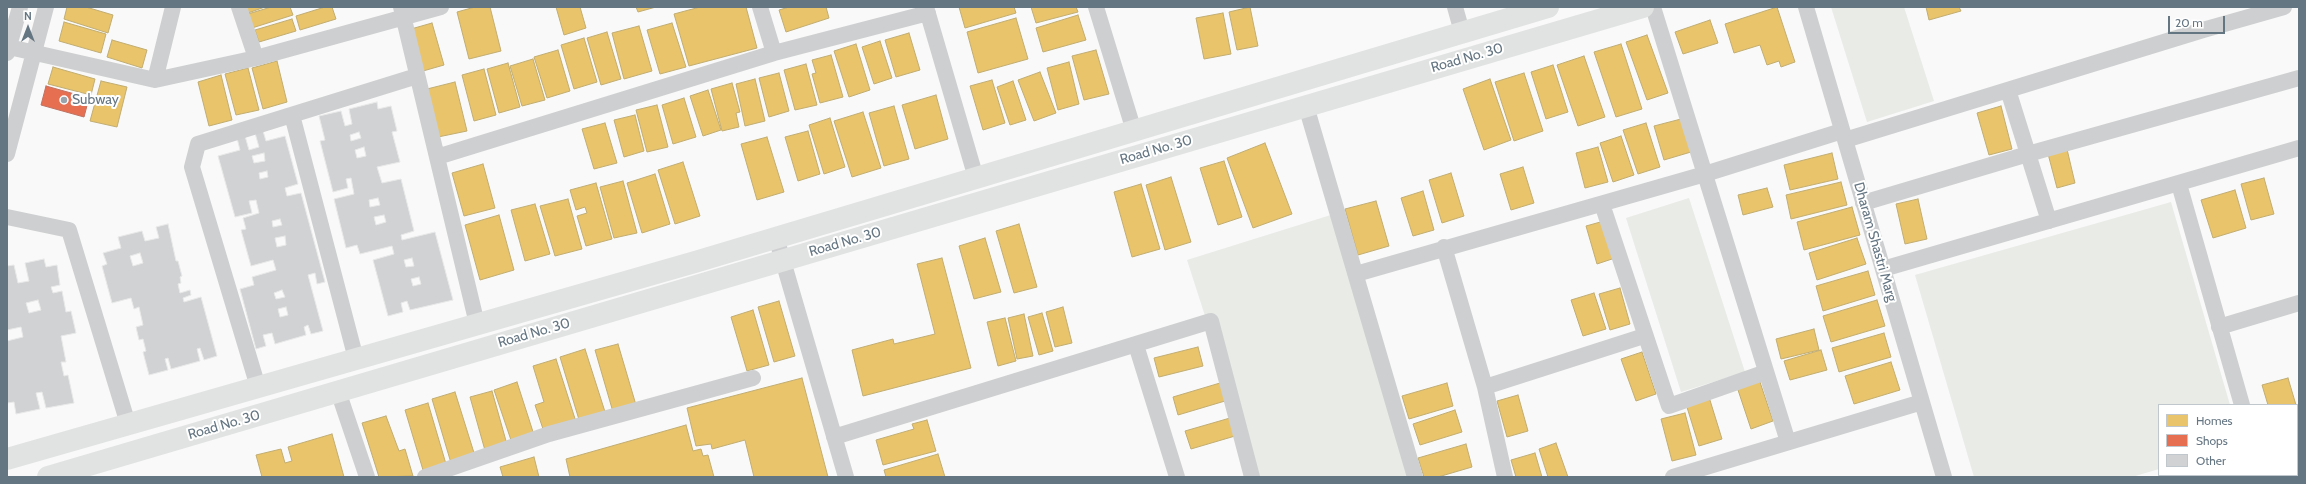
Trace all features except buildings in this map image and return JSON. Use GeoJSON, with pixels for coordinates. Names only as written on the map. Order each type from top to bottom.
{"type":"FeatureCollection","features":[{"type":"Feature","properties":{"kind":"street"},"geometry":{"type":"LineString","coordinates":[[20,7],[8,50],[34,52],[155,80],[256,58],[402,13],[441,7]]}},
{"type":"Feature","properties":{"kind":"street"},"geometry":{"type":"LineString","coordinates":[[7,154],[46,7]]}},
{"type":"Feature","properties":{"kind":"street"},"geometry":{"type":"LineString","coordinates":[[155,80],[173,7]]}},
{"type":"Feature","properties":{"kind":"street"},"geometry":{"type":"LineString","coordinates":[[239,7],[256,58]]}},
{"type":"Feature","properties":{"kind":"street"},"geometry":{"type":"LineString","coordinates":[[760,7],[774,54]]}},
{"type":"Feature","properties":{"kind":"street"},"geometry":{"type":"LineString","coordinates":[[1096,7],[1134,130]]}},
{"type":"Feature","properties":{"kind":"street"},"geometry":{"type":"LineString","coordinates":[[1455,7],[1462,32]]}},
{"type":"Feature","properties":{"kind":"street","name":"Road No. 30"},"geometry":{"type":"LineString","coordinates":[[7,459],[776,237],[1548,7]]}},
{"type":"Feature","properties":{"kind":"street","name":"Road No. 30"},"geometry":{"type":"LineString","coordinates":[[48,477],[1643,7]]}},
{"type":"Feature","properties":{"kind":"street"},"geometry":{"type":"LineString","coordinates":[[1653,7],[1788,442]]}},
{"type":"Feature","properties":{"kind":"street","name":"Dharam Shastri Marg"},"geometry":{"type":"LineString","coordinates":[[1806,7],[1922,402],[1939,476]]}},
{"type":"Feature","properties":{"kind":"street"},"geometry":{"type":"LineString","coordinates":[[1356,274],[1444,247],[2008,90],[2284,7]]}},
{"type":"Feature","properties":{"kind":"street"},"geometry":{"type":"LineString","coordinates":[[437,157],[774,54],[927,10],[976,178]]}},
{"type":"Feature","properties":{"kind":"street"},"geometry":{"type":"LineString","coordinates":[[402,13],[477,324]]}},
{"type":"Feature","properties":{"kind":"street"},"geometry":{"type":"LineString","coordinates":[[258,387],[192,167],[198,144],[417,76]]}},
{"type":"Feature","properties":{"kind":"street"},"geometry":{"type":"LineString","coordinates":[[1863,203],[2028,154],[2299,78]]}},
{"type":"Feature","properties":{"kind":"street"},"geometry":{"type":"LineString","coordinates":[[2008,90],[2049,221]]}},
{"type":"Feature","properties":{"kind":"street"},"geometry":{"type":"LineString","coordinates":[[1306,106],[1415,477]]}},
{"type":"Feature","properties":{"kind":"street"},"geometry":{"type":"LineString","coordinates":[[292,115],[356,359]]}},
{"type":"Feature","properties":{"kind":"street"},"geometry":{"type":"LineString","coordinates":[[1883,269],[2299,148]]}},
{"type":"Feature","properties":{"kind":"street"},"geometry":{"type":"LineString","coordinates":[[2179,184],[2242,404]]}},
{"type":"Feature","properties":{"kind":"street"},"geometry":{"type":"LineString","coordinates":[[1602,204],[1644,336],[1669,406],[1766,372]]}},
{"type":"Feature","properties":{"kind":"street"},"geometry":{"type":"LineString","coordinates":[[7,217],[69,230],[128,424]]}},
{"type":"Feature","properties":{"kind":"street"},"geometry":{"type":"LineString","coordinates":[[776,237],[846,477]]}},
{"type":"Feature","properties":{"kind":"street"},"geometry":{"type":"LineString","coordinates":[[1444,247],[1485,386],[1505,477]]}},
{"type":"Feature","properties":{"kind":"street"},"geometry":{"type":"LineString","coordinates":[[2219,327],[2299,303]]}},
{"type":"Feature","properties":{"kind":"street"},"geometry":{"type":"LineString","coordinates":[[834,437],[1211,321],[1252,477]]}},
{"type":"Feature","properties":{"kind":"street"},"geometry":{"type":"LineString","coordinates":[[1485,386],[1644,336]]}},
{"type":"Feature","properties":{"kind":"street"},"geometry":{"type":"LineString","coordinates":[[1136,345],[1173,476]]}},
{"type":"Feature","properties":{"kind":"street"},"geometry":{"type":"LineString","coordinates":[[425,477],[549,434],[754,378]]}},
{"type":"Feature","properties":{"kind":"street"},"geometry":{"type":"LineString","coordinates":[[338,391],[367,477]]}},
{"type":"Feature","properties":{"kind":"street"},"geometry":{"type":"LineString","coordinates":[[1673,477],[1922,402]]}},
{"type":"Feature","properties":{"kind":"shaded area"},"geometry":{"type":"Polygon","coordinates":[[[1831,7],[1904,7],[1934,101],[1867,122],[1831,7]]]}},
{"type":"Feature","properties":{"kind":"shaded area"},"geometry":{"type":"Polygon","coordinates":[[[1689,198],[1745,372],[1681,392],[1626,218],[1689,198]]]}},
{"type":"Feature","properties":{"kind":"shaded area"},"geometry":{"type":"Polygon","coordinates":[[[2171,202],[2230,404],[2158,404],[2158,469],[2132,477],[1974,477],[1915,275],[2171,202]]]}},
{"type":"Feature","properties":{"kind":"shaded area"},"geometry":{"type":"Polygon","coordinates":[[[1334,214],[1419,477],[1257,477],[1187,260],[1334,214]]]}},
{"type":"Feature","properties":{"kind":"place","name":"Subway"},"geometry":{"type":"Point","coordinates":[64,100]}}]}
